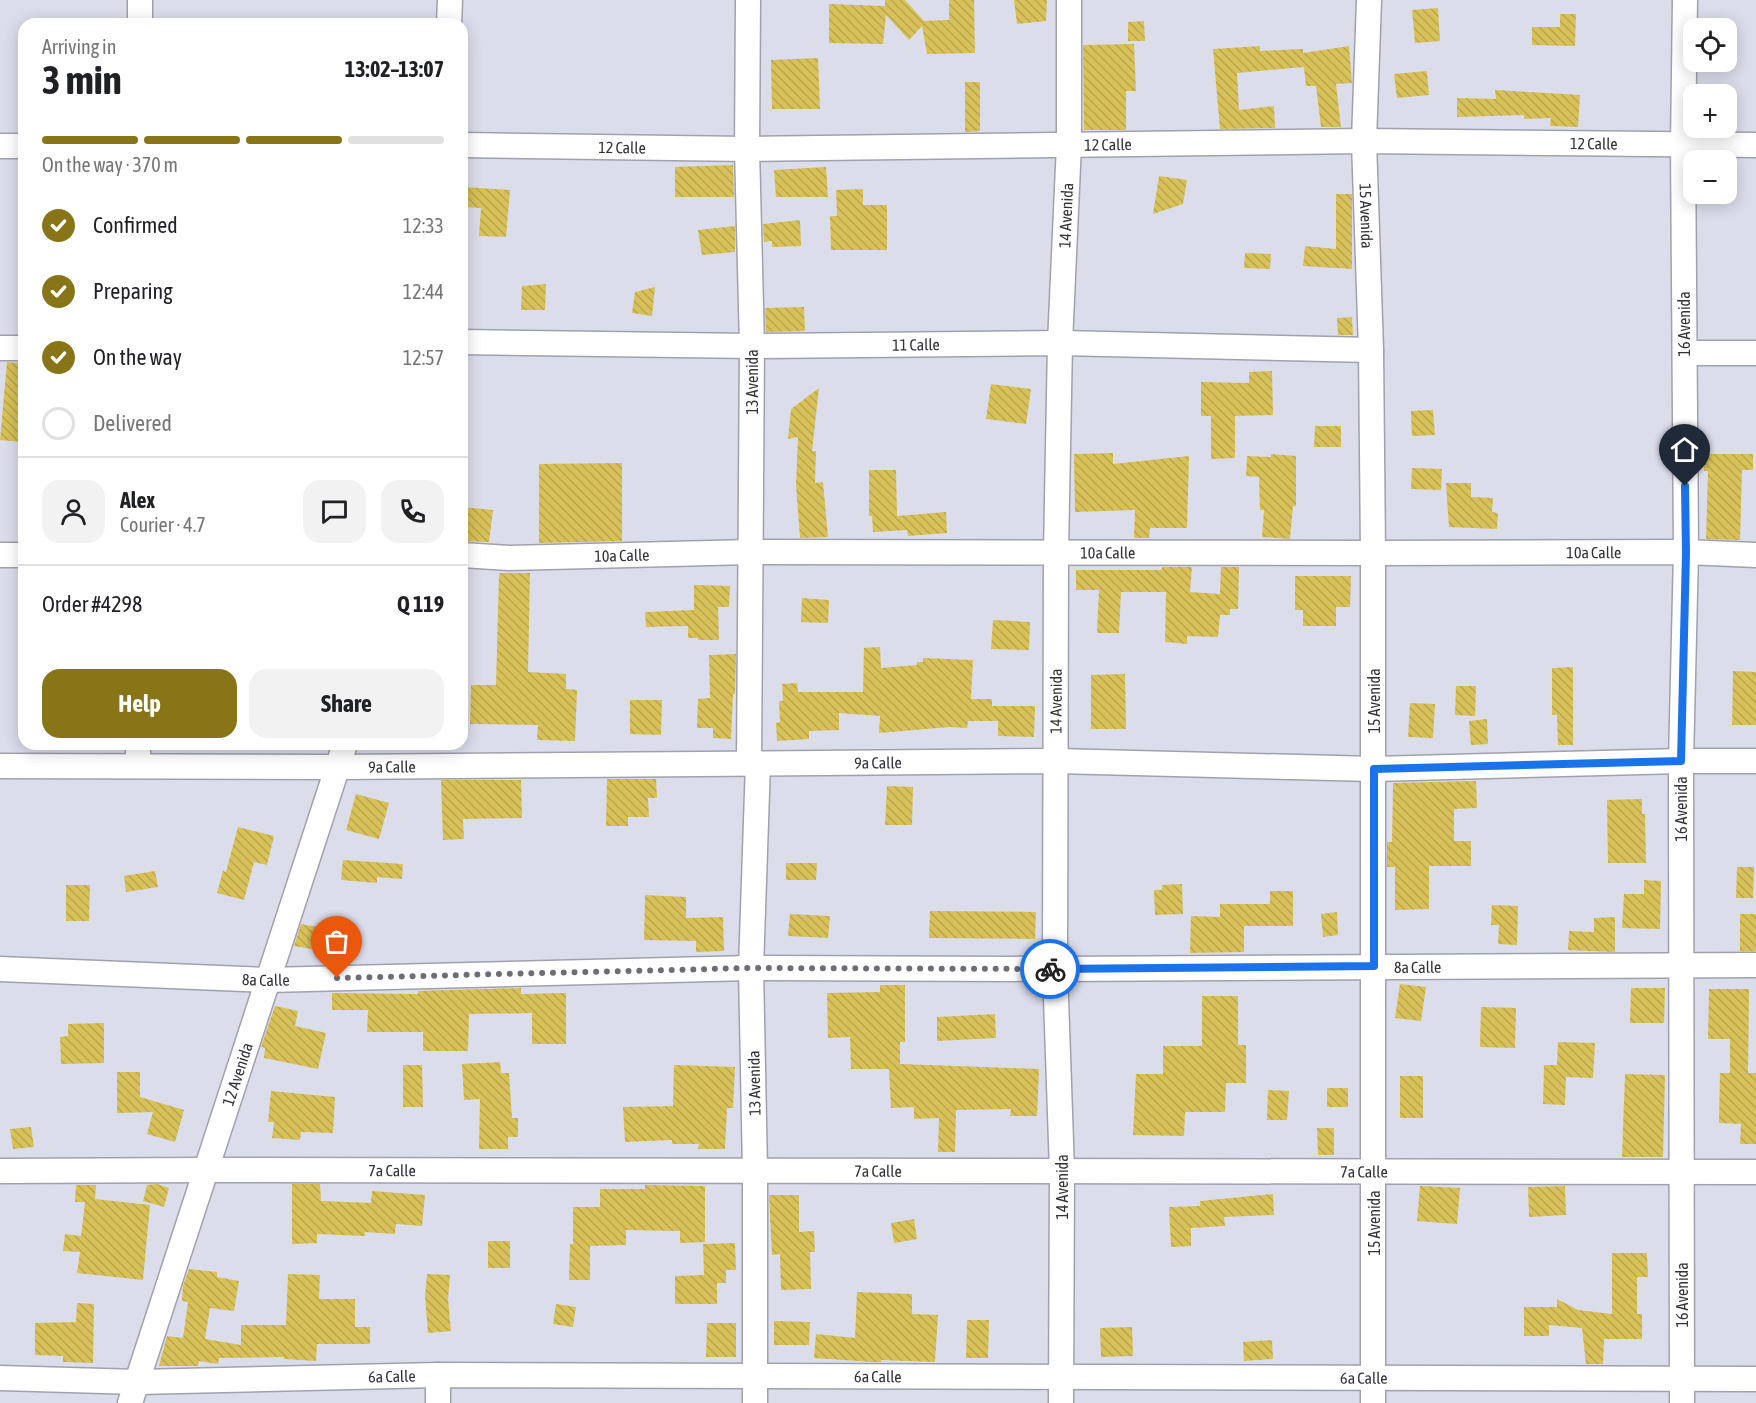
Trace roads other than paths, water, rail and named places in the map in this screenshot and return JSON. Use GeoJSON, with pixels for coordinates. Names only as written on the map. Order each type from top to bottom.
{"type":"FeatureCollection","features":[{"type":"Feature","properties":{"kind":"street"},"geometry":{"type":"LineString","coordinates":[[140,0],[140,18]]}},
{"type":"Feature","properties":{"kind":"street"},"geometry":{"type":"LineString","coordinates":[[449,18],[450,0]]}},
{"type":"Feature","properties":{"kind":"street","name":"13 Avenida"},"geometry":{"type":"LineString","coordinates":[[748,0],[747,149],[752,346],[751,968],[755,1171],[755,1403]]}},
{"type":"Feature","properties":{"kind":"street","name":"14 Avenida"},"geometry":{"type":"LineString","coordinates":[[1061,1403],[1062,1171],[1055,969],[1056,552],[1060,343],[1069,144],[1069,0]]}},
{"type":"Feature","properties":{"kind":"street","name":"15 Avenida"},"geometry":{"type":"LineString","coordinates":[[1369,0],[1364,141],[1371,350],[1373,554],[1373,1403]]}},
{"type":"Feature","properties":{"kind":"street","name":"16 Avenida"},"geometry":{"type":"LineString","coordinates":[[1682,1403],[1681,761],[1686,552],[1683,144],[1685,0]]}},
{"type":"Feature","properties":{"kind":"street","name":"12 Calle"},"geometry":{"type":"LineString","coordinates":[[468,146],[747,149],[1364,141],[1756,146]]}},
{"type":"Feature","properties":{"kind":"street"},"geometry":{"type":"LineString","coordinates":[[0,146],[18,146]]}},
{"type":"Feature","properties":{"kind":"street","name":"11 Calle"},"geometry":{"type":"LineString","coordinates":[[468,342],[752,346],[1060,343],[1371,350]]}},
{"type":"Feature","properties":{"kind":"street"},"geometry":{"type":"LineString","coordinates":[[0,348],[18,348]]}},
{"type":"Feature","properties":{"kind":"street"},"geometry":{"type":"LineString","coordinates":[[1685,353],[1756,352]]}},
{"type":"Feature","properties":{"kind":"street","name":"10a Calle"},"geometry":{"type":"LineString","coordinates":[[468,555],[509,558],[751,552],[1373,554],[1686,552],[1756,555]]}},
{"type":"Feature","properties":{"kind":"street"},"geometry":{"type":"LineString","coordinates":[[0,555],[18,555]]}},
{"type":"Feature","properties":{"kind":"street","name":"12 Avenida"},"geometry":{"type":"LineString","coordinates":[[134,1392],[343,750]]}},
{"type":"Feature","properties":{"kind":"street","name":"9a Calle"},"geometry":{"type":"LineString","coordinates":[[0,766],[138,755],[339,767],[1057,761],[1374,769],[1756,761]]}},
{"type":"Feature","properties":{"kind":"street","name":"8a Calle"},"geometry":{"type":"LineString","coordinates":[[0,969],[268,980],[751,968],[1055,969],[1756,965]]}},
{"type":"Feature","properties":{"kind":"street","name":"7a Calle"},"geometry":{"type":"LineString","coordinates":[[0,1172],[206,1170],[1756,1172]]}},
{"type":"Feature","properties":{"kind":"street"},"geometry":{"type":"LineString","coordinates":[[438,1375],[438,1403]]}},
{"type":"Feature","properties":{"kind":"street","name":"6a Calle"},"geometry":{"type":"LineString","coordinates":[[0,1378],[134,1392],[438,1375],[1756,1380]]}}]}
